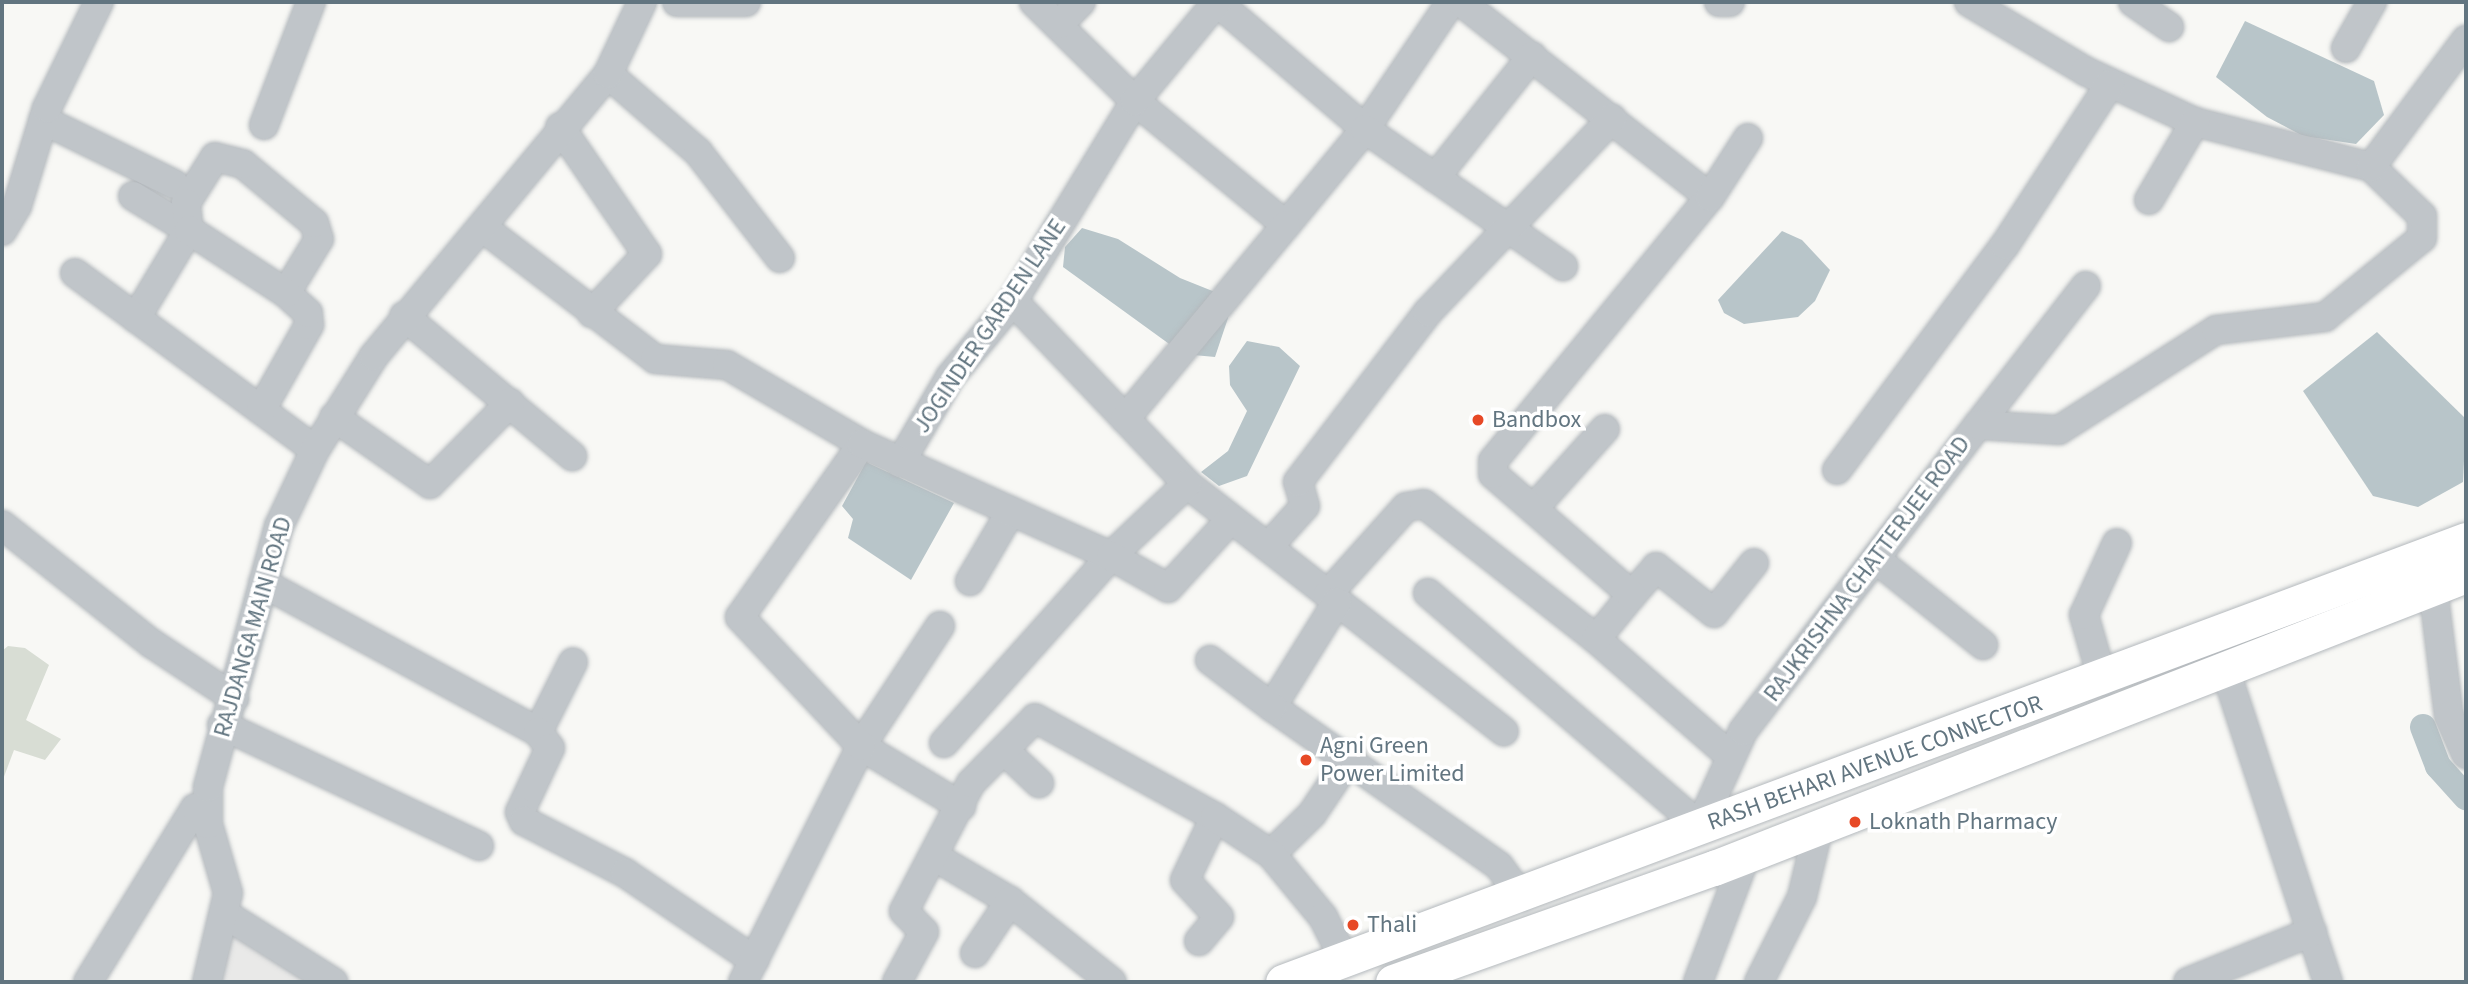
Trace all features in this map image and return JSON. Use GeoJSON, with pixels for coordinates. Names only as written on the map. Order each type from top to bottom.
{"type":"FeatureCollection","features":[{"type":"Feature","properties":{"kind":"main road","name":"RASH BEHARI AVENUE CONNECTOR"},"geometry":{"type":"LineString","coordinates":[[1283,982],[1343,957],[1522,898],[1700,826],[2103,681],[2466,540]]}},
{"type":"Feature","properties":{"kind":"main road","name":"RASH BEHARI AVENUE CONNECTOR"},"geometry":{"type":"LineString","coordinates":[[1395,982],[1714,868],[2466,575]]}},
{"type":"Feature","properties":{"kind":"street"},"geometry":{"type":"LineString","coordinates":[[264,125],[311,2]]}},
{"type":"Feature","properties":{"kind":"street","name":"RAJDANGA MAIN ROAD"},"geometry":{"type":"LineString","coordinates":[[207,982],[228,893],[207,810],[222,725],[234,698],[279,526],[334,417],[404,317],[482,227],[560,127],[608,74],[642,2]]}},
{"type":"Feature","properties":{"kind":"street"},"geometry":{"type":"LineString","coordinates":[[677,2],[746,2]]}},
{"type":"Feature","properties":{"kind":"street"},"geometry":{"type":"LineString","coordinates":[[1034,2],[1136,102],[1286,225]]}},
{"type":"Feature","properties":{"kind":"street"},"geometry":{"type":"LineString","coordinates":[[1059,24],[1081,2]]}},
{"type":"Feature","properties":{"kind":"street"},"geometry":{"type":"LineString","coordinates":[[1217,2],[1365,129],[1563,266]]}},
{"type":"Feature","properties":{"kind":"street","name":"JOGINDER GARDEN LANE"},"geometry":{"type":"LineString","coordinates":[[900,463],[950,377],[1013,301],[1136,102],[1217,2]]}},
{"type":"Feature","properties":{"kind":"street"},"geometry":{"type":"LineString","coordinates":[[1125,419],[1365,129],[1451,2]]}},
{"type":"Feature","properties":{"kind":"street"},"geometry":{"type":"LineString","coordinates":[[1461,2],[1710,197]]}},
{"type":"Feature","properties":{"kind":"street"},"geometry":{"type":"LineString","coordinates":[[1719,2],[1730,2]]}},
{"type":"Feature","properties":{"kind":"street"},"geometry":{"type":"LineString","coordinates":[[2133,2],[2169,27]]}},
{"type":"Feature","properties":{"kind":"street"},"geometry":{"type":"LineString","coordinates":[[2346,48],[2372,2]]}},
{"type":"Feature","properties":{"kind":"street"},"geometry":{"type":"LineString","coordinates":[[2,231],[17,206],[43,120],[97,3]]}},
{"type":"Feature","properties":{"kind":"street"},"geometry":{"type":"LineString","coordinates":[[1985,6],[2110,84],[2195,122],[2371,167],[2466,40]]}},
{"type":"Feature","properties":{"kind":"street"},"geometry":{"type":"LineString","coordinates":[[1436,178],[1532,56]]}},
{"type":"Feature","properties":{"kind":"street"},"geometry":{"type":"LineString","coordinates":[[608,74],[698,152],[780,258]]}},
{"type":"Feature","properties":{"kind":"street"},"geometry":{"type":"LineString","coordinates":[[1837,470],[2005,245],[2110,84]]}},
{"type":"Feature","properties":{"kind":"street"},"geometry":{"type":"LineString","coordinates":[[1268,547],[1305,506],[1298,482],[1428,312],[1612,119]]}},
{"type":"Feature","properties":{"kind":"street"},"geometry":{"type":"LineString","coordinates":[[43,120],[174,184]]}},
{"type":"Feature","properties":{"kind":"street"},"geometry":{"type":"LineString","coordinates":[[2149,200],[2195,122]]}},
{"type":"Feature","properties":{"kind":"street"},"geometry":{"type":"LineString","coordinates":[[560,127],[647,254],[592,313]]}},
{"type":"Feature","properties":{"kind":"street"},"geometry":{"type":"LineString","coordinates":[[1632,595],[1493,474],[1499,450],[1710,197],[1748,138]]}},
{"type":"Feature","properties":{"kind":"street"},"geometry":{"type":"LineString","coordinates":[[136,318],[189,230],[186,203],[215,157],[243,164],[314,223],[314,254],[286,293]]}},
{"type":"Feature","properties":{"kind":"street","name":"RAJKRISHNA CHATTERJEE ROAD"},"geometry":{"type":"LineString","coordinates":[[1700,826],[1728,754],[1978,425],[2059,430],[2216,330],[2308,322],[2336,310],[2426,230],[2422,216],[2371,167]]}},
{"type":"Feature","properties":{"kind":"street"},"geometry":{"type":"LineString","coordinates":[[134,196],[286,293],[309,313],[309,325],[261,410]]}},
{"type":"Feature","properties":{"kind":"street"},"geometry":{"type":"LineString","coordinates":[[482,227],[654,359],[727,365],[862,444],[1111,556],[1168,589],[1231,519]]}},
{"type":"Feature","properties":{"kind":"street"},"geometry":{"type":"LineString","coordinates":[[75,273],[315,450]]}},
{"type":"Feature","properties":{"kind":"street"},"geometry":{"type":"LineString","coordinates":[[1978,425],[2086,286]]}},
{"type":"Feature","properties":{"kind":"street"},"geometry":{"type":"LineString","coordinates":[[1013,301],[1187,484],[1504,732]]}},
{"type":"Feature","properties":{"kind":"street"},"geometry":{"type":"LineString","coordinates":[[404,317],[572,456]]}},
{"type":"Feature","properties":{"kind":"street"},"geometry":{"type":"LineString","coordinates":[[334,417],[430,484],[510,403]]}},
{"type":"Feature","properties":{"kind":"street"},"geometry":{"type":"LineString","coordinates":[[1534,508],[1605,429]]}},
{"type":"Feature","properties":{"kind":"street"},"geometry":{"type":"LineString","coordinates":[[862,444],[740,617],[861,746],[961,806]]}},
{"type":"Feature","properties":{"kind":"street"},"geometry":{"type":"LineString","coordinates":[[944,743],[1111,556],[1187,484]]}},
{"type":"Feature","properties":{"kind":"street"},"geometry":{"type":"LineString","coordinates":[[1272,707],[1332,598],[1416,501],[1596,639],[1728,754]]}},
{"type":"Feature","properties":{"kind":"street"},"geometry":{"type":"LineString","coordinates":[[970,580],[1012,512]]}},
{"type":"Feature","properties":{"kind":"street"},"geometry":{"type":"LineString","coordinates":[[2,525],[151,643],[234,698]]}},
{"type":"Feature","properties":{"kind":"street"},"geometry":{"type":"LineString","coordinates":[[2103,681],[2084,615],[2117,543]]}},
{"type":"Feature","properties":{"kind":"street"},"geometry":{"type":"LineString","coordinates":[[1877,560],[1983,645]]}},
{"type":"Feature","properties":{"kind":"street"},"geometry":{"type":"LineString","coordinates":[[1596,639],[1657,567],[1714,613],[1755,563]]}},
{"type":"Feature","properties":{"kind":"street"},"geometry":{"type":"LineString","coordinates":[[263,583],[538,732],[550,748],[520,812],[524,821],[625,873],[749,971],[861,746],[940,626]]}},
{"type":"Feature","properties":{"kind":"street"},"geometry":{"type":"LineString","coordinates":[[2433,588],[2449,716],[2466,754]]}},
{"type":"Feature","properties":{"kind":"street"},"geometry":{"type":"LineString","coordinates":[[1428,593],[1700,826],[1714,868]]}},
{"type":"Feature","properties":{"kind":"street"},"geometry":{"type":"LineString","coordinates":[[1210,660],[1272,707],[1351,756],[1499,866],[1522,898]]}},
{"type":"Feature","properties":{"kind":"street"},"geometry":{"type":"LineString","coordinates":[[538,732],[573,662]]}},
{"type":"Feature","properties":{"kind":"street"},"geometry":{"type":"LineString","coordinates":[[2225,669],[2328,982]]}},
{"type":"Feature","properties":{"kind":"street"},"geometry":{"type":"LineString","coordinates":[[897,982],[924,932],[904,911],[937,858],[971,783],[1035,719],[1215,817],[1271,854],[1323,917],[1343,957]]}},
{"type":"Feature","properties":{"kind":"street"},"geometry":{"type":"LineString","coordinates":[[222,725],[479,846]]}},
{"type":"Feature","properties":{"kind":"street"},"geometry":{"type":"LineString","coordinates":[[1005,751],[1039,783]]}},
{"type":"Feature","properties":{"kind":"street"},"geometry":{"type":"LineString","coordinates":[[1271,854],[1312,814],[1351,756]]}},
{"type":"Feature","properties":{"kind":"street"},"geometry":{"type":"LineString","coordinates":[[88,982],[195,808],[207,810]]}},
{"type":"Feature","properties":{"kind":"street"},"geometry":{"type":"LineString","coordinates":[[1199,942],[1219,917],[1185,880],[1215,817]]}},
{"type":"Feature","properties":{"kind":"street"},"geometry":{"type":"LineString","coordinates":[[1759,982],[1802,897],[1819,826]]}},
{"type":"Feature","properties":{"kind":"street"},"geometry":{"type":"LineString","coordinates":[[1698,982],[1746,855]]}},
{"type":"Feature","properties":{"kind":"street"},"geometry":{"type":"LineString","coordinates":[[937,858],[1010,901],[1112,982]]}},
{"type":"Feature","properties":{"kind":"street"},"geometry":{"type":"LineString","coordinates":[[975,953],[1010,901]]}},
{"type":"Feature","properties":{"kind":"street"},"geometry":{"type":"LineString","coordinates":[[225,914],[333,982]]}},
{"type":"Feature","properties":{"kind":"street"},"geometry":{"type":"LineString","coordinates":[[2188,982],[2312,932]]}},
{"type":"Feature","properties":{"kind":"shaded area"},"geometry":{"type":"Polygon","coordinates":[[[2245,21],[2374,81],[2384,115],[2356,144],[2303,136],[2267,117],[2216,77],[2245,21]]]}},
{"type":"Feature","properties":{"kind":"shaded area"},"geometry":{"type":"Polygon","coordinates":[[[1082,228],[1118,239],[1180,278],[1225,296],[1228,318],[1215,357],[1183,354],[1063,267],[1065,247],[1082,228]]]}},
{"type":"Feature","properties":{"kind":"shaded area"},"geometry":{"type":"Polygon","coordinates":[[[1782,231],[1802,240],[1830,270],[1815,301],[1798,317],[1744,324],[1724,313],[1718,300],[1782,231]]]}},
{"type":"Feature","properties":{"kind":"shaded area"},"geometry":{"type":"Polygon","coordinates":[[[2377,332],[2466,419],[2463,482],[2418,507],[2373,496],[2303,391],[2377,332]]]}},
{"type":"Feature","properties":{"kind":"shaded area"},"geometry":{"type":"Polygon","coordinates":[[[1247,341],[1279,347],[1300,366],[1247,476],[1219,486],[1201,472],[1228,451],[1247,411],[1230,385],[1229,366],[1247,341]]]}},
{"type":"Feature","properties":{"kind":"shaded area"},"geometry":{"type":"Polygon","coordinates":[[[866,462],[954,503],[911,580],[848,538],[853,519],[842,506],[866,462]]]}},
{"type":"Feature","properties":{"kind":"shaded area"},"geometry":{"type":"Polygon","coordinates":[[[8,646],[25,648],[49,665],[26,720],[61,739],[45,760],[14,750],[2,782],[2,651],[8,646]]]}},
{"type":"Feature","properties":{"kind":"shaded area"},"geometry":{"type":"Polygon","coordinates":[[[237,923],[338,982],[216,982],[237,923]]]}},
{"type":"Feature","properties":{"kind":"waterway"},"geometry":{"type":"LineString","coordinates":[[2423,727],[2438,766],[2466,797]]}},
{"type":"Feature","properties":{"kind":"place","name":"Bandbox"},"geometry":{"type":"Point","coordinates":[1478,420]}},
{"type":"Feature","properties":{"kind":"place","name":"Agni Green Power Limited"},"geometry":{"type":"Point","coordinates":[1306,760]}},
{"type":"Feature","properties":{"kind":"place","name":"Loknath Pharmacy"},"geometry":{"type":"Point","coordinates":[1855,822]}},
{"type":"Feature","properties":{"kind":"place","name":"Thali"},"geometry":{"type":"Point","coordinates":[1353,925]}}]}
